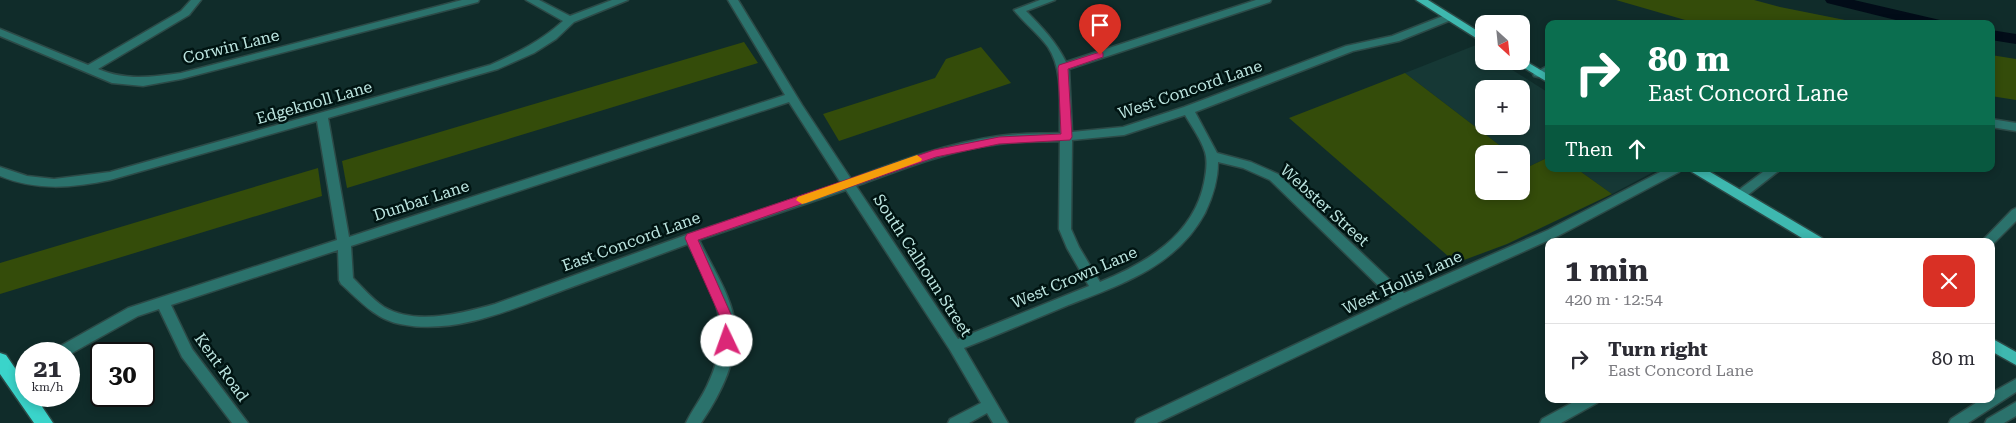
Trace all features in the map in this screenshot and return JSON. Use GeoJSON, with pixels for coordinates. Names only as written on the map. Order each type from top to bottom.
{"type":"FeatureCollection","features":[{"type":"Feature","properties":{"kind":"highway"},"geometry":{"type":"LineString","coordinates":[[0,360],[44,423]]}},
{"type":"Feature","properties":{"kind":"main road"},"geometry":{"type":"LineString","coordinates":[[1421,0],[1475,34]]}},
{"type":"Feature","properties":{"kind":"main road"},"geometry":{"type":"LineString","coordinates":[[1530,69],[1545,78]]}},
{"type":"Feature","properties":{"kind":"main road"},"geometry":{"type":"LineString","coordinates":[[1701,172],[1812,238]]}},
{"type":"Feature","properties":{"kind":"main road"},"geometry":{"type":"LineString","coordinates":[[1995,346],[2016,358]]}},
{"type":"Feature","properties":{"kind":"street"},"geometry":{"type":"LineString","coordinates":[[88,70],[185,13],[196,0]]}},
{"type":"Feature","properties":{"kind":"street","name":"Corwin Lane"},"geometry":{"type":"LineString","coordinates":[[0,32],[112,79],[143,82],[181,76],[474,0]]}},
{"type":"Feature","properties":{"kind":"street"},"geometry":{"type":"LineString","coordinates":[[531,0],[570,20]]}},
{"type":"Feature","properties":{"kind":"street","name":"Edgeknoll Lane"},"geometry":{"type":"LineString","coordinates":[[0,170],[41,183],[73,184],[110,176],[494,67],[530,51],[552,37],[570,20],[599,7],[623,0]]}},
{"type":"Feature","properties":{"kind":"street","name":"South Calhoun Street"},"geometry":{"type":"LineString","coordinates":[[733,0],[792,97],[955,346],[1001,423]]}},
{"type":"Feature","properties":{"kind":"street"},"geometry":{"type":"LineString","coordinates":[[1050,0],[1019,10],[1044,34],[1054,48],[1063,68],[1066,137],[1065,229],[1073,248],[1097,288]]}},
{"type":"Feature","properties":{"kind":"street"},"geometry":{"type":"LineString","coordinates":[[1063,68],[1266,0]]}},
{"type":"Feature","properties":{"kind":"street","name":"West Concord Lane"},"geometry":{"type":"LineString","coordinates":[[850,184],[911,161],[999,140],[1066,137],[1124,131],[1188,110],[1350,48],[1394,39],[1448,18]]}},
{"type":"Feature","properties":{"kind":"street"},"geometry":{"type":"LineString","coordinates":[[1538,74],[1545,70]]}},
{"type":"Feature","properties":{"kind":"street","name":"Dunbar Lane"},"geometry":{"type":"LineString","coordinates":[[79,342],[133,312],[792,97]]}},
{"type":"Feature","properties":{"kind":"street"},"geometry":{"type":"LineString","coordinates":[[1188,110],[1212,156]]}},
{"type":"Feature","properties":{"kind":"street","name":"East Concord Lane"},"geometry":{"type":"LineString","coordinates":[[322,117],[344,242],[346,280],[379,311],[399,319],[423,322],[466,317],[497,308],[691,238],[850,184]]}},
{"type":"Feature","properties":{"kind":"street"},"geometry":{"type":"LineString","coordinates":[[1995,124],[2016,127]]}},
{"type":"Feature","properties":{"kind":"street","name":"West Crown Lane"},"geometry":{"type":"LineString","coordinates":[[955,346],[1097,288],[1152,263],[1188,230],[1202,209],[1210,185],[1212,156]]}},
{"type":"Feature","properties":{"kind":"street","name":"Webster Street"},"geometry":{"type":"LineString","coordinates":[[1212,156],[1248,165],[1274,177],[1402,300]]}},
{"type":"Feature","properties":{"kind":"street","name":"West Hollis Lane"},"geometry":{"type":"LineString","coordinates":[[1142,423],[1402,300],[1552,233],[1669,172]]}},
{"type":"Feature","properties":{"kind":"street"},"geometry":{"type":"LineString","coordinates":[[1740,196],[1771,172]]}},
{"type":"Feature","properties":{"kind":"street"},"geometry":{"type":"LineString","coordinates":[[1991,238],[2016,212]]}},
{"type":"Feature","properties":{"kind":"street"},"geometry":{"type":"LineString","coordinates":[[691,238],[727,319],[727,341],[722,366],[715,386],[693,423]]}},
{"type":"Feature","properties":{"kind":"street","name":"Kent Road"},"geometry":{"type":"LineString","coordinates":[[163,303],[187,353],[241,423]]}},
{"type":"Feature","properties":{"kind":"street"},"geometry":{"type":"LineString","coordinates":[[1995,398],[2016,385]]}},
{"type":"Feature","properties":{"kind":"street"},"geometry":{"type":"LineString","coordinates":[[1547,423],[1584,403]]}},
{"type":"Feature","properties":{"kind":"street"},"geometry":{"type":"LineString","coordinates":[[1956,423],[1988,403]]}},
{"type":"Feature","properties":{"kind":"street"},"geometry":{"type":"LineString","coordinates":[[955,423],[990,405]]}},
{"type":"Feature","properties":{"kind":"street"},"geometry":{"type":"LineString","coordinates":[[1992,423],[2016,408]]}},
{"type":"Feature","properties":{"kind":"shaded area"},"geometry":{"type":"Polygon","coordinates":[[[1475,45],[1475,70],[1512,70],[1528,80],[1475,80],[1475,126],[1405,73],[1475,45]]]}},
{"type":"Feature","properties":{"kind":"shaded area"},"geometry":{"type":"Polygon","coordinates":[[[1530,81],[1545,90],[1545,159],[1530,166],[1530,145],[1499,145],[1486,135],[1530,135],[1530,81]]]}},
{"type":"Feature","properties":{"kind":"shaded area"},"geometry":{"type":"Polygon","coordinates":[[[1581,172],[1653,172],[1612,194],[1581,172]]]}},
{"type":"Feature","properties":{"kind":"green space"},"geometry":{"type":"Polygon","coordinates":[[[1616,0],[1754,0],[1845,20],[1685,20],[1616,0]]]}},
{"type":"Feature","properties":{"kind":"green space"},"geometry":{"type":"Polygon","coordinates":[[[744,42],[758,63],[347,188],[342,161],[744,42]]]}},
{"type":"Feature","properties":{"kind":"green space"},"geometry":{"type":"Polygon","coordinates":[[[981,47],[1011,83],[839,141],[823,114],[935,78],[946,59],[981,47]]]}},
{"type":"Feature","properties":{"kind":"green space"},"geometry":{"type":"Polygon","coordinates":[[[1995,56],[2016,59],[2016,100],[1995,97],[1995,56]]]}},
{"type":"Feature","properties":{"kind":"green space"},"geometry":{"type":"Polygon","coordinates":[[[1405,73],[1475,126],[1475,135],[1486,135],[1499,145],[1475,145],[1475,200],[1530,200],[1530,166],[1545,159],[1545,172],[1581,172],[1612,194],[1507,244],[1456,263],[1289,118],[1405,73]]]}},
{"type":"Feature","properties":{"kind":"green space"},"geometry":{"type":"Polygon","coordinates":[[[318,168],[322,196],[0,294],[0,263],[318,168]]]}},
{"type":"Feature","properties":{"kind":"waterway"},"geometry":{"type":"LineString","coordinates":[[1833,0],[1917,20]]}},
{"type":"Feature","properties":{"kind":"waterway"},"geometry":{"type":"LineString","coordinates":[[1995,36],[2016,39]]}},
{"type":"Feature","properties":{"kind":"slow traffic"},"geometry":{"type":"LineString","coordinates":[[802,200],[917,159]]}},
{"type":"Feature","properties":{"kind":"route"},"geometry":{"type":"LineString","coordinates":[[727,341],[727,319],[719,297],[691,238],[934,154],[999,140],[1066,137],[1063,68],[1100,55]]}}]}
